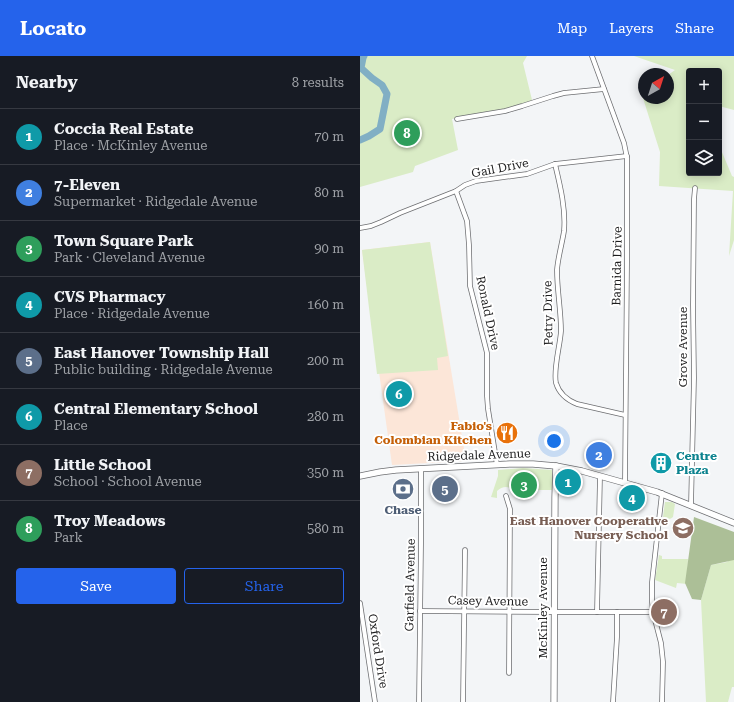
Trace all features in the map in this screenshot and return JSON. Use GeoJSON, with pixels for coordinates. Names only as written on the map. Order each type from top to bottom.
{"type":"FeatureCollection","features":[{"type":"Feature","properties":{"kind":"main road","name":"Ridgedale Avenue"},"geometry":{"type":"LineString","coordinates":[[360,476],[396,470],[533,464],[556,466],[625,482],[662,493],[734,523]]}},
{"type":"Feature","properties":{"kind":"main road","name":"McKinley Avenue"},"geometry":{"type":"LineString","coordinates":[[554,702],[556,466]]}},
{"type":"Feature","properties":{"kind":"street","name":"Barnida Drive"},"geometry":{"type":"LineString","coordinates":[[592,56],[624,143],[627,156],[625,482]]}},
{"type":"Feature","properties":{"kind":"street"},"geometry":{"type":"LineString","coordinates":[[457,119],[505,111],[564,93],[604,89]]}},
{"type":"Feature","properties":{"kind":"street","name":"Gail Drive"},"geometry":{"type":"LineString","coordinates":[[360,228],[381,222],[411,208],[456,191],[476,181],[527,174],[555,164],[627,156]]}},
{"type":"Feature","properties":{"kind":"street","name":"Petry Drive"},"geometry":{"type":"LineString","coordinates":[[555,164],[564,215],[564,229],[558,267],[561,330],[556,381],[560,391],[572,402],[625,415]]}},
{"type":"Feature","properties":{"kind":"street","name":"Grove Avenue"},"geometry":{"type":"LineString","coordinates":[[691,505],[694,378],[694,199],[696,188]]}},
{"type":"Feature","properties":{"kind":"street","name":"Ronald Drive"},"geometry":{"type":"LineString","coordinates":[[456,191],[467,221],[470,286],[487,353],[488,409],[497,465]]}},
{"type":"Feature","properties":{"kind":"street","name":"Garfield Avenue"},"geometry":{"type":"LineString","coordinates":[[419,702],[421,469]]}},
{"type":"Feature","properties":{"kind":"street"},"geometry":{"type":"LineString","coordinates":[[597,612],[600,476]]}},
{"type":"Feature","properties":{"kind":"street"},"geometry":{"type":"LineString","coordinates":[[662,493],[652,582],[653,612],[661,643],[663,662],[662,702]]}},
{"type":"Feature","properties":{"kind":"street"},"geometry":{"type":"LineString","coordinates":[[506,496],[510,509],[509,674]]}},
{"type":"Feature","properties":{"kind":"street"},"geometry":{"type":"LineString","coordinates":[[464,702],[465,550]]}},
{"type":"Feature","properties":{"kind":"street","name":"Oxford Drive"},"geometry":{"type":"LineString","coordinates":[[360,603],[375,702]]}},
{"type":"Feature","properties":{"kind":"street","name":"Casey Avenue"},"geometry":{"type":"LineString","coordinates":[[420,611],[653,612]]}},
{"type":"Feature","properties":{"kind":"street"},"geometry":{"type":"LineString","coordinates":[[613,702],[617,612]]}},
{"type":"Feature","properties":{"kind":"shaded area"},"geometry":{"type":"Polygon","coordinates":[[[430,242],[466,461],[392,465],[362,250],[430,242]]]}},
{"type":"Feature","properties":{"kind":"green space"},"geometry":{"type":"Polygon","coordinates":[[[360,56],[527,56],[523,63],[533,104],[452,119],[458,150],[415,166],[413,172],[360,187],[360,56]]]}},
{"type":"Feature","properties":{"kind":"green space"},"geometry":{"type":"Polygon","coordinates":[[[634,56],[734,56],[734,110],[722,107],[722,68],[686,68],[686,176],[722,176],[722,152],[732,176],[734,177],[734,240],[729,256],[733,191],[659,186],[660,152],[645,104],[674,104],[675,70],[674,68],[669,68],[634,56]]]}},
{"type":"Feature","properties":{"kind":"green space"},"geometry":{"type":"Polygon","coordinates":[[[430,242],[448,356],[437,358],[438,370],[377,374],[362,250],[430,242]]]}},
{"type":"Feature","properties":{"kind":"green space"},"geometry":{"type":"Polygon","coordinates":[[[523,468],[552,470],[552,490],[513,490],[509,487],[505,487],[497,491],[497,498],[491,497],[498,476],[498,470],[523,468]]]}},
{"type":"Feature","properties":{"kind":"green space"},"geometry":{"type":"Polygon","coordinates":[[[665,502],[672,502],[675,504],[673,517],[671,519],[663,517],[665,502]]]}},
{"type":"Feature","properties":{"kind":"green space"},"geometry":{"type":"Polygon","coordinates":[[[694,517],[734,532],[734,560],[711,565],[701,600],[692,599],[685,583],[694,517]]]}},
{"type":"Feature","properties":{"kind":"green space"},"geometry":{"type":"Polygon","coordinates":[[[734,554],[734,687],[732,687],[728,702],[706,702],[701,600],[711,565],[727,562],[734,554]]]}},
{"type":"Feature","properties":{"kind":"green space"},"geometry":{"type":"Polygon","coordinates":[[[659,555],[662,556],[662,559],[688,559],[687,584],[677,583],[676,588],[655,580],[659,555]]]}},
{"type":"Feature","properties":{"kind":"waterway"},"geometry":{"type":"LineString","coordinates":[[360,140],[380,129],[387,94],[382,85],[361,68],[364,56]]}},
{"type":"Feature","properties":{"kind":"place","name":"Troy Meadows"},"geometry":{"type":"Point","coordinates":[407,133]}},
{"type":"Feature","properties":{"kind":"place","name":"Central Elementary School"},"geometry":{"type":"Point","coordinates":[399,394]}},
{"type":"Feature","properties":{"kind":"place","name":"Fabio's Colombian Kitchen"},"geometry":{"type":"Point","coordinates":[507,433]}},
{"type":"Feature","properties":{"kind":"place","name":"7-Eleven"},"geometry":{"type":"Point","coordinates":[599,455]}},
{"type":"Feature","properties":{"kind":"place","name":"Centre Plaza"},"geometry":{"type":"Point","coordinates":[661,463]}},
{"type":"Feature","properties":{"kind":"place","name":"Coccia Real Estate"},"geometry":{"type":"Point","coordinates":[568,482]}},
{"type":"Feature","properties":{"kind":"place","name":"Town Square Park"},"geometry":{"type":"Point","coordinates":[524,485]}},
{"type":"Feature","properties":{"kind":"place","name":"Chase"},"geometry":{"type":"Point","coordinates":[403,489]}},
{"type":"Feature","properties":{"kind":"place","name":"East Hanover Township Hall"},"geometry":{"type":"Point","coordinates":[445,489]}},
{"type":"Feature","properties":{"kind":"place","name":"CVS Pharmacy"},"geometry":{"type":"Point","coordinates":[632,498]}},
{"type":"Feature","properties":{"kind":"place","name":"East Hanover Cooperative Nursery School"},"geometry":{"type":"Point","coordinates":[683,528]}},
{"type":"Feature","properties":{"kind":"place","name":"Little School"},"geometry":{"type":"Point","coordinates":[664,612]}}]}
